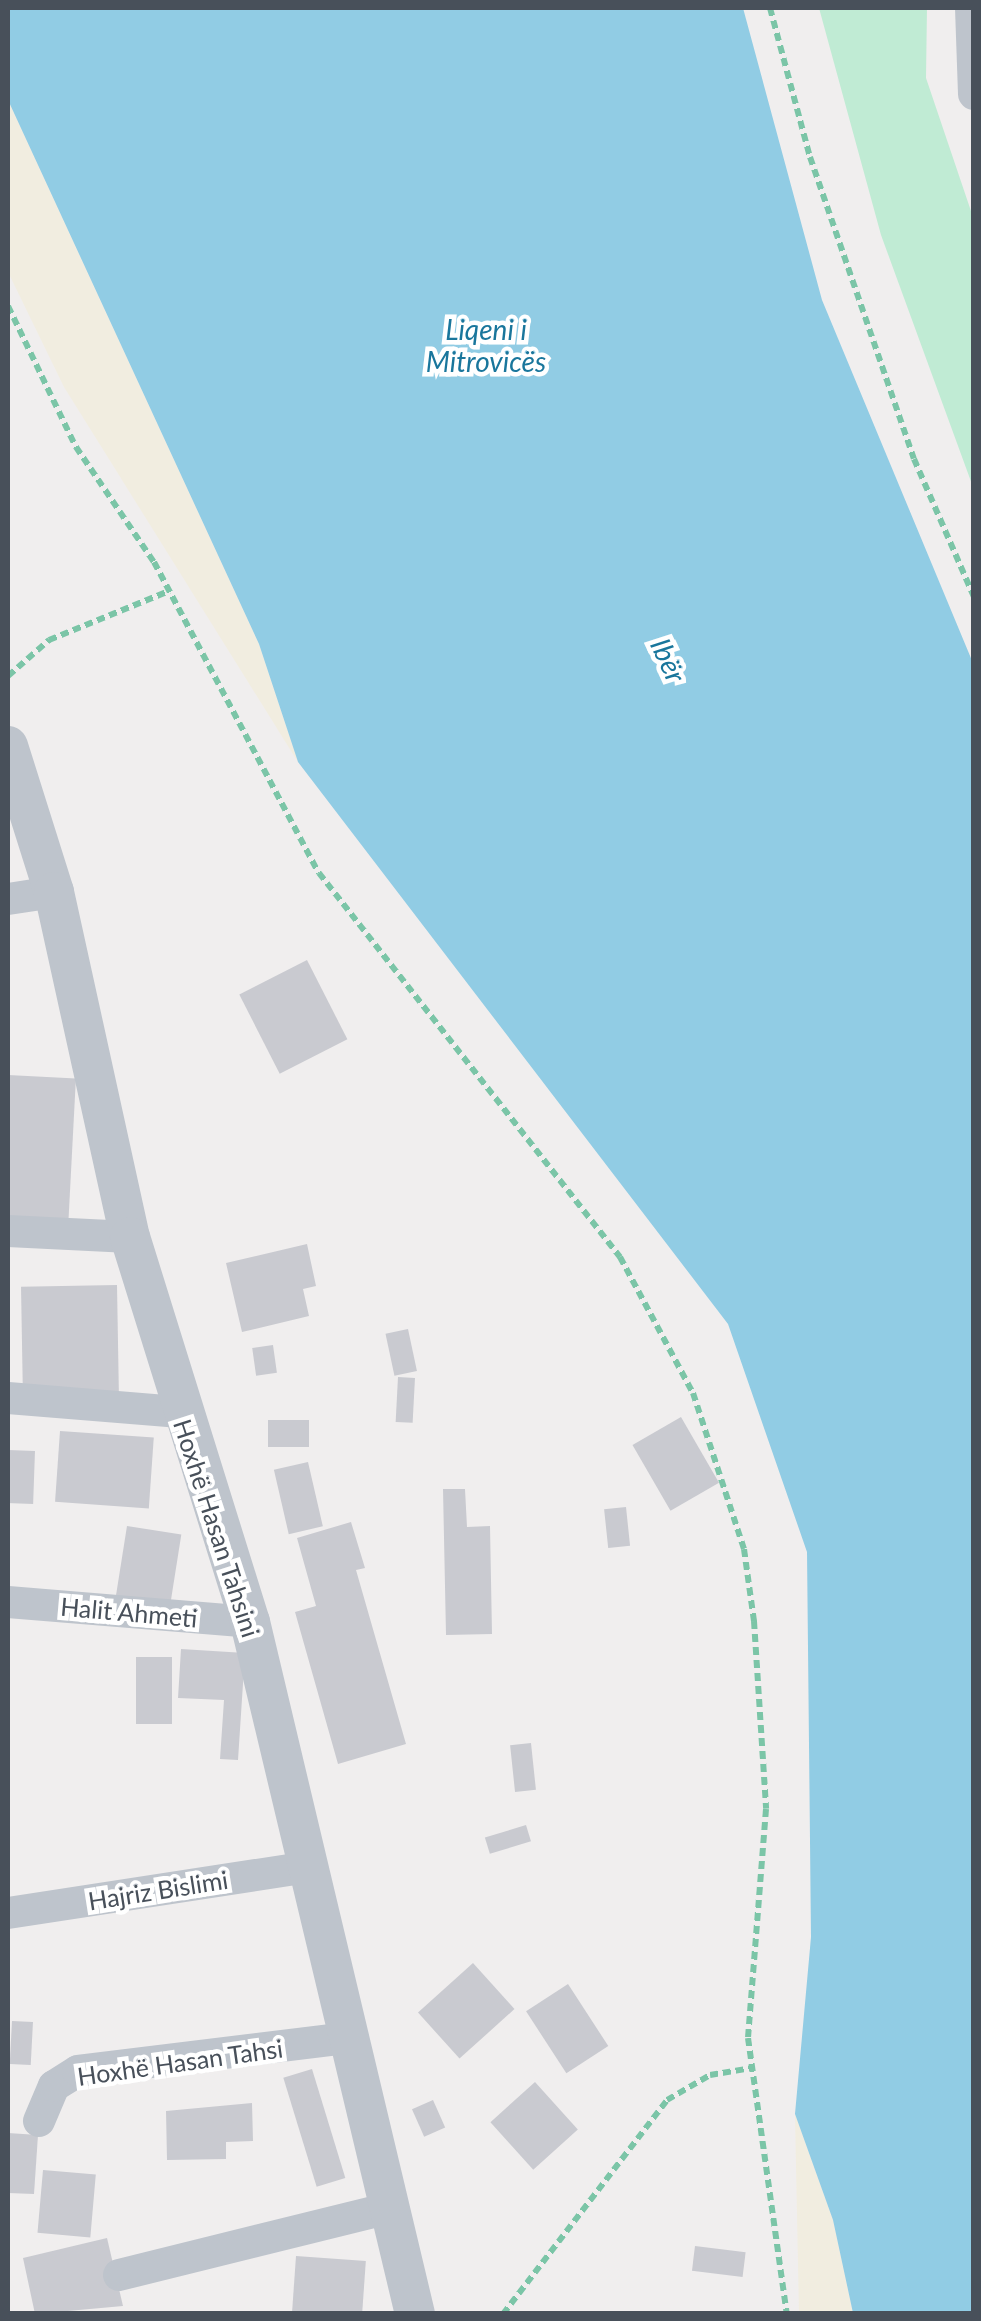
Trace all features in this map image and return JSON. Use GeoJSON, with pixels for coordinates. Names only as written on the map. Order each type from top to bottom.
{"type":"FeatureCollection","features":[{"type":"Feature","properties":{"kind":"street"},"geometry":{"type":"LineString","coordinates":[[971,8],[974,94]]}},
{"type":"Feature","properties":{"kind":"street","name":"Hoxhë Hasan Tahsini"},"geometry":{"type":"LineString","coordinates":[[8,746],[54,892],[130,1237],[180,1412],[250,1622],[348,2038],[393,2207],[415,2314]]}},
{"type":"Feature","properties":{"kind":"street"},"geometry":{"type":"LineString","coordinates":[[8,899],[54,892]]}},
{"type":"Feature","properties":{"kind":"street"},"geometry":{"type":"LineString","coordinates":[[8,1231],[130,1237]]}},
{"type":"Feature","properties":{"kind":"street"},"geometry":{"type":"LineString","coordinates":[[8,1398],[180,1412]]}},
{"type":"Feature","properties":{"kind":"street","name":"Halit Ahmeti"},"geometry":{"type":"LineString","coordinates":[[8,1602],[250,1622]]}},
{"type":"Feature","properties":{"kind":"street","name":"Hajriz Bislimi"},"geometry":{"type":"LineString","coordinates":[[8,1913],[308,1867]]}},
{"type":"Feature","properties":{"kind":"street","name":"Hoxhë Hasan Tahsi"},"geometry":{"type":"LineString","coordinates":[[39,2121],[54,2086],[78,2072],[348,2038]]}},
{"type":"Feature","properties":{"kind":"street"},"geometry":{"type":"LineString","coordinates":[[119,2274],[393,2207]]}},
{"type":"Feature","properties":{"kind":"path"},"geometry":{"type":"LineString","coordinates":[[770,8],[810,157],[914,458],[974,597]]}},
{"type":"Feature","properties":{"kind":"path"},"geometry":{"type":"LineString","coordinates":[[8,306],[76,446],[169,591],[319,873],[620,1257],[693,1393],[744,1548],[754,1621],[766,1809],[752,2068],[787,2314]]}},
{"type":"Feature","properties":{"kind":"path"},"geometry":{"type":"LineString","coordinates":[[8,676],[48,640],[169,591]]}},
{"type":"Feature","properties":{"kind":"path"},"geometry":{"type":"LineString","coordinates":[[503,2314],[668,2100],[710,2074],[752,2068]]}},
{"type":"Feature","properties":{"kind":"green space"},"geometry":{"type":"Polygon","coordinates":[[[819,8],[927,8],[926,78],[973,217],[973,487],[881,235],[819,8]]]}},
{"type":"Feature","properties":{"kind":"sand"},"geometry":{"type":"Polygon","coordinates":[[[8,100],[259,644],[298,762],[64,387],[8,272],[8,100]]]}},
{"type":"Feature","properties":{"kind":"sand"},"geometry":{"type":"Polygon","coordinates":[[[795,2114],[833,2220],[853,2313],[799,2313],[795,2114]]]}},
{"type":"Feature","properties":{"kind":"water","name":"Liqeni i Mitrovicës"},"geometry":{"type":"Polygon","coordinates":[[[8,8],[743,8],[822,300],[973,663],[973,2313],[853,2313],[833,2220],[795,2114],[811,1937],[807,1552],[728,1324],[298,762],[259,644],[8,100],[8,8]]]}},
{"type":"Feature","properties":{"kind":"building"},"geometry":{"type":"Polygon","coordinates":[[[307,960],[347,1039],[280,1074],[239,995],[307,960]]]}},
{"type":"Feature","properties":{"kind":"building"},"geometry":{"type":"Polygon","coordinates":[[[8,1075],[76,1079],[68,1225],[8,1222],[8,1075]]]}},
{"type":"Feature","properties":{"kind":"building"},"geometry":{"type":"Polygon","coordinates":[[[307,1244],[316,1286],[303,1289],[309,1316],[242,1332],[226,1263],[307,1244]]]}},
{"type":"Feature","properties":{"kind":"building"},"geometry":{"type":"Polygon","coordinates":[[[117,1285],[119,1393],[23,1395],[21,1287],[117,1285]]]}},
{"type":"Feature","properties":{"kind":"building"},"geometry":{"type":"Polygon","coordinates":[[[408,1329],[417,1371],[394,1376],[386,1334],[408,1329]]]}},
{"type":"Feature","properties":{"kind":"building"},"geometry":{"type":"Polygon","coordinates":[[[273,1345],[277,1373],[256,1376],[252,1348],[273,1345]]]}},
{"type":"Feature","properties":{"kind":"building"},"geometry":{"type":"Polygon","coordinates":[[[398,1377],[415,1378],[413,1423],[396,1422],[398,1377]]]}},
{"type":"Feature","properties":{"kind":"building"},"geometry":{"type":"Polygon","coordinates":[[[681,1417],[719,1483],[671,1511],[633,1445],[681,1417]]]}},
{"type":"Feature","properties":{"kind":"building"},"geometry":{"type":"Polygon","coordinates":[[[268,1420],[309,1420],[309,1447],[268,1447],[268,1420]]]}},
{"type":"Feature","properties":{"kind":"building"},"geometry":{"type":"Polygon","coordinates":[[[60,1431],[154,1438],[149,1508],[55,1502],[60,1431]]]}},
{"type":"Feature","properties":{"kind":"building"},"geometry":{"type":"Polygon","coordinates":[[[8,1450],[35,1451],[33,1504],[8,1503],[8,1450]]]}},
{"type":"Feature","properties":{"kind":"building"},"geometry":{"type":"Polygon","coordinates":[[[308,1462],[323,1526],[289,1534],[274,1470],[308,1462]]]}},
{"type":"Feature","properties":{"kind":"building"},"geometry":{"type":"Polygon","coordinates":[[[443,1489],[465,1489],[467,1527],[490,1526],[492,1634],[446,1635],[443,1489]]]}},
{"type":"Feature","properties":{"kind":"building"},"geometry":{"type":"Polygon","coordinates":[[[626,1507],[630,1546],[608,1548],[604,1509],[626,1507]]]}},
{"type":"Feature","properties":{"kind":"building"},"geometry":{"type":"Polygon","coordinates":[[[351,1522],[365,1568],[356,1570],[406,1744],[338,1764],[295,1612],[316,1606],[297,1538],[351,1522]]]}},
{"type":"Feature","properties":{"kind":"building"},"geometry":{"type":"Polygon","coordinates":[[[127,1526],[181,1535],[170,1609],[115,1600],[127,1526]]]}},
{"type":"Feature","properties":{"kind":"building"},"geometry":{"type":"Polygon","coordinates":[[[181,1649],[245,1653],[238,1760],[220,1759],[224,1700],[178,1698],[181,1649]]]}},
{"type":"Feature","properties":{"kind":"building"},"geometry":{"type":"Polygon","coordinates":[[[136,1657],[172,1657],[172,1724],[136,1724],[136,1657]]]}},
{"type":"Feature","properties":{"kind":"building"},"geometry":{"type":"Polygon","coordinates":[[[531,1743],[536,1790],[515,1792],[510,1745],[531,1743]]]}},
{"type":"Feature","properties":{"kind":"building"},"geometry":{"type":"Polygon","coordinates":[[[526,1825],[531,1841],[490,1854],[485,1838],[526,1825]]]}},
{"type":"Feature","properties":{"kind":"building"},"geometry":{"type":"Polygon","coordinates":[[[473,1963],[514,2009],[459,2059],[418,2013],[473,1963]]]}},
{"type":"Feature","properties":{"kind":"building"},"geometry":{"type":"Polygon","coordinates":[[[568,1984],[608,2046],[566,2073],[526,2011],[568,1984]]]}},
{"type":"Feature","properties":{"kind":"building"},"geometry":{"type":"Polygon","coordinates":[[[12,2021],[33,2022],[31,2065],[10,2064],[12,2021]]]}},
{"type":"Feature","properties":{"kind":"building"},"geometry":{"type":"Polygon","coordinates":[[[312,2069],[345,2178],[317,2187],[283,2078],[312,2069]]]}},
{"type":"Feature","properties":{"kind":"building"},"geometry":{"type":"Polygon","coordinates":[[[535,2082],[578,2130],[533,2170],[490,2122],[535,2082]]]}},
{"type":"Feature","properties":{"kind":"building"},"geometry":{"type":"Polygon","coordinates":[[[433,2100],[445,2127],[424,2137],[412,2109],[433,2100]]]}},
{"type":"Feature","properties":{"kind":"building"},"geometry":{"type":"Polygon","coordinates":[[[252,2103],[253,2141],[226,2142],[226,2159],[167,2160],[166,2111],[252,2103]]]}},
{"type":"Feature","properties":{"kind":"building"},"geometry":{"type":"Polygon","coordinates":[[[8,2133],[38,2135],[34,2194],[8,2193],[8,2133]]]}},
{"type":"Feature","properties":{"kind":"building"},"geometry":{"type":"Polygon","coordinates":[[[43,2170],[96,2175],[90,2237],[38,2233],[43,2170]]]}},
{"type":"Feature","properties":{"kind":"building"},"geometry":{"type":"Polygon","coordinates":[[[107,2238],[123,2306],[35,2314],[23,2258],[107,2238]]]}},
{"type":"Feature","properties":{"kind":"building"},"geometry":{"type":"Polygon","coordinates":[[[695,2246],[746,2252],[743,2277],[692,2271],[695,2246]]]}},
{"type":"Feature","properties":{"kind":"building"},"geometry":{"type":"Polygon","coordinates":[[[296,2256],[366,2261],[362,2314],[292,2314],[296,2256]]]}},
{"type":"Feature","properties":{"kind":"water label","name":"Ibër"},"geometry":{"type":"Point","coordinates":[669,660]}}]}
